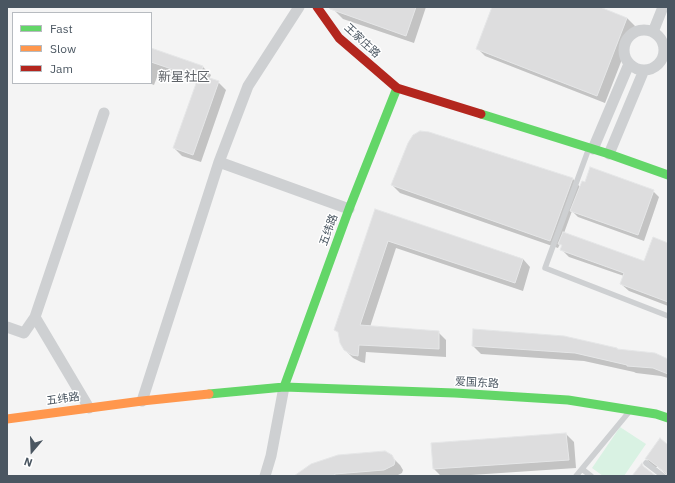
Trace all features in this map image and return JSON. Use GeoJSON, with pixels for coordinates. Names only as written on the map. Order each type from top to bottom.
{"type":"FeatureCollection","features":[{"type":"Feature","properties":{"kind":"street"},"geometry":{"type":"LineString","coordinates":[[142,401],[219,162],[248,86],[299,7]]}},
{"type":"Feature","properties":{"kind":"street","name":"王家庄路"},"geometry":{"type":"LineString","coordinates":[[317,7],[339,38],[397,88]]}},
{"type":"Feature","properties":{"kind":"street"},"geometry":{"type":"LineString","coordinates":[[653,32],[663,7]]}},
{"type":"Feature","properties":{"kind":"street"},"geometry":{"type":"LineString","coordinates":[[648,29],[653,32],[659,36],[663,42],[663,56],[660,62],[655,67],[648,70],[635,68],[629,64],[624,53],[624,47],[629,35],[640,30],[648,29]]}},
{"type":"Feature","properties":{"kind":"street"},"geometry":{"type":"LineString","coordinates":[[591,148],[629,64]]}},
{"type":"Feature","properties":{"kind":"street"},"geometry":{"type":"LineString","coordinates":[[609,154],[644,70]]}},
{"type":"Feature","properties":{"kind":"street"},"geometry":{"type":"LineString","coordinates":[[397,88],[591,148],[668,175]]}},
{"type":"Feature","properties":{"kind":"street","name":"五纬路"},"geometry":{"type":"LineString","coordinates":[[7,419],[142,401],[284,387],[397,88]]}},
{"type":"Feature","properties":{"kind":"street"},"geometry":{"type":"LineString","coordinates":[[7,327],[24,333],[35,317],[104,113]]}},
{"type":"Feature","properties":{"kind":"street"},"geometry":{"type":"LineString","coordinates":[[219,162],[350,209]]}},
{"type":"Feature","properties":{"kind":"street"},"geometry":{"type":"LineString","coordinates":[[35,317],[89,408]]}},
{"type":"Feature","properties":{"kind":"street"},"geometry":{"type":"LineString","coordinates":[[265,476],[271,456],[284,387]]}},
{"type":"Feature","properties":{"kind":"street","name":"爱国东路"},"geometry":{"type":"LineString","coordinates":[[284,387],[455,393],[568,400],[656,414],[668,418]]}},
{"type":"Feature","properties":{"kind":"lane"},"geometry":{"type":"LineString","coordinates":[[591,148],[544,268],[668,316]]}},
{"type":"Feature","properties":{"kind":"lane"},"geometry":{"type":"LineString","coordinates":[[576,476],[631,410]]}},
{"type":"Feature","properties":{"kind":"lane"},"geometry":{"type":"LineString","coordinates":[[646,463],[663,476]]}},
{"type":"Feature","properties":{"kind":"lane"},"geometry":{"type":"LineString","coordinates":[[582,469],[591,476]]}},
{"type":"Feature","properties":{"kind":"green space"},"geometry":{"type":"Polygon","coordinates":[[[620,427],[646,444],[624,476],[603,476],[592,468],[620,427]]]}},
{"type":"Feature","properties":{"kind":"building"},"geometry":{"type":"Polygon","coordinates":[[[328,7],[416,7],[406,36],[328,7]]]}},
{"type":"Feature","properties":{"kind":"building"},"geometry":{"type":"Polygon","coordinates":[[[492,7],[600,7],[627,18],[597,96],[476,49],[492,7]]]}},
{"type":"Feature","properties":{"kind":"building"},"geometry":{"type":"Polygon","coordinates":[[[152,48],[203,66],[200,75],[219,81],[193,155],[173,148],[198,78],[152,62],[152,48]]]}},
{"type":"Feature","properties":{"kind":"building"},"geometry":{"type":"Polygon","coordinates":[[[420,131],[429,132],[573,178],[550,241],[391,185],[408,143],[413,135],[420,131]]]}},
{"type":"Feature","properties":{"kind":"building"},"geometry":{"type":"Polygon","coordinates":[[[590,167],[654,190],[638,235],[570,211],[582,181],[585,182],[590,167]]]}},
{"type":"Feature","properties":{"kind":"building"},"geometry":{"type":"Polygon","coordinates":[[[375,209],[523,259],[515,283],[388,241],[360,325],[439,331],[439,349],[359,345],[358,356],[352,355],[344,350],[340,343],[338,332],[334,330],[375,209]]]}},
{"type":"Feature","properties":{"kind":"building"},"geometry":{"type":"Polygon","coordinates":[[[563,232],[644,261],[653,237],[668,243],[668,302],[620,284],[624,273],[560,250],[562,245],[558,244],[563,232]]]}},
{"type":"Feature","properties":{"kind":"building"},"geometry":{"type":"Polygon","coordinates":[[[473,329],[564,336],[617,349],[655,353],[668,359],[668,374],[653,368],[627,366],[575,353],[472,346],[473,329]]]}},
{"type":"Feature","properties":{"kind":"building"},"geometry":{"type":"Polygon","coordinates":[[[566,433],[569,460],[433,469],[431,443],[566,433]]]}},
{"type":"Feature","properties":{"kind":"building"},"geometry":{"type":"Polygon","coordinates":[[[660,438],[668,445],[668,476],[649,460],[645,459],[660,438]]]}},
{"type":"Feature","properties":{"kind":"building"},"geometry":{"type":"Polygon","coordinates":[[[385,451],[392,455],[395,461],[394,465],[384,470],[335,474],[334,476],[294,476],[311,464],[338,455],[385,451]]]}},
{"type":"Feature","properties":{"kind":"building"},"geometry":{"type":"Polygon","coordinates":[[[642,463],[643,466],[656,476],[632,476],[642,463]]]}},
{"type":"Feature","properties":{"kind":"traffic: fast"},"geometry":{"type":"LineString","coordinates":[[284,387],[349,209],[397,88]]}},
{"type":"Feature","properties":{"kind":"traffic: fast"},"geometry":{"type":"LineString","coordinates":[[481,114],[609,154],[668,175]]}},
{"type":"Feature","properties":{"kind":"traffic: fast"},"geometry":{"type":"LineString","coordinates":[[209,394],[284,387],[455,393],[568,400],[656,414],[668,418]]}},
{"type":"Feature","properties":{"kind":"traffic: slow"},"geometry":{"type":"LineString","coordinates":[[7,419],[142,401],[209,394]]}},
{"type":"Feature","properties":{"kind":"traffic: jam"},"geometry":{"type":"LineString","coordinates":[[317,7],[339,38],[397,88],[481,114]]}},
{"type":"Feature","properties":{"kind":"district","name":"新星社区"},"geometry":{"type":"Point","coordinates":[184,77]}}]}
